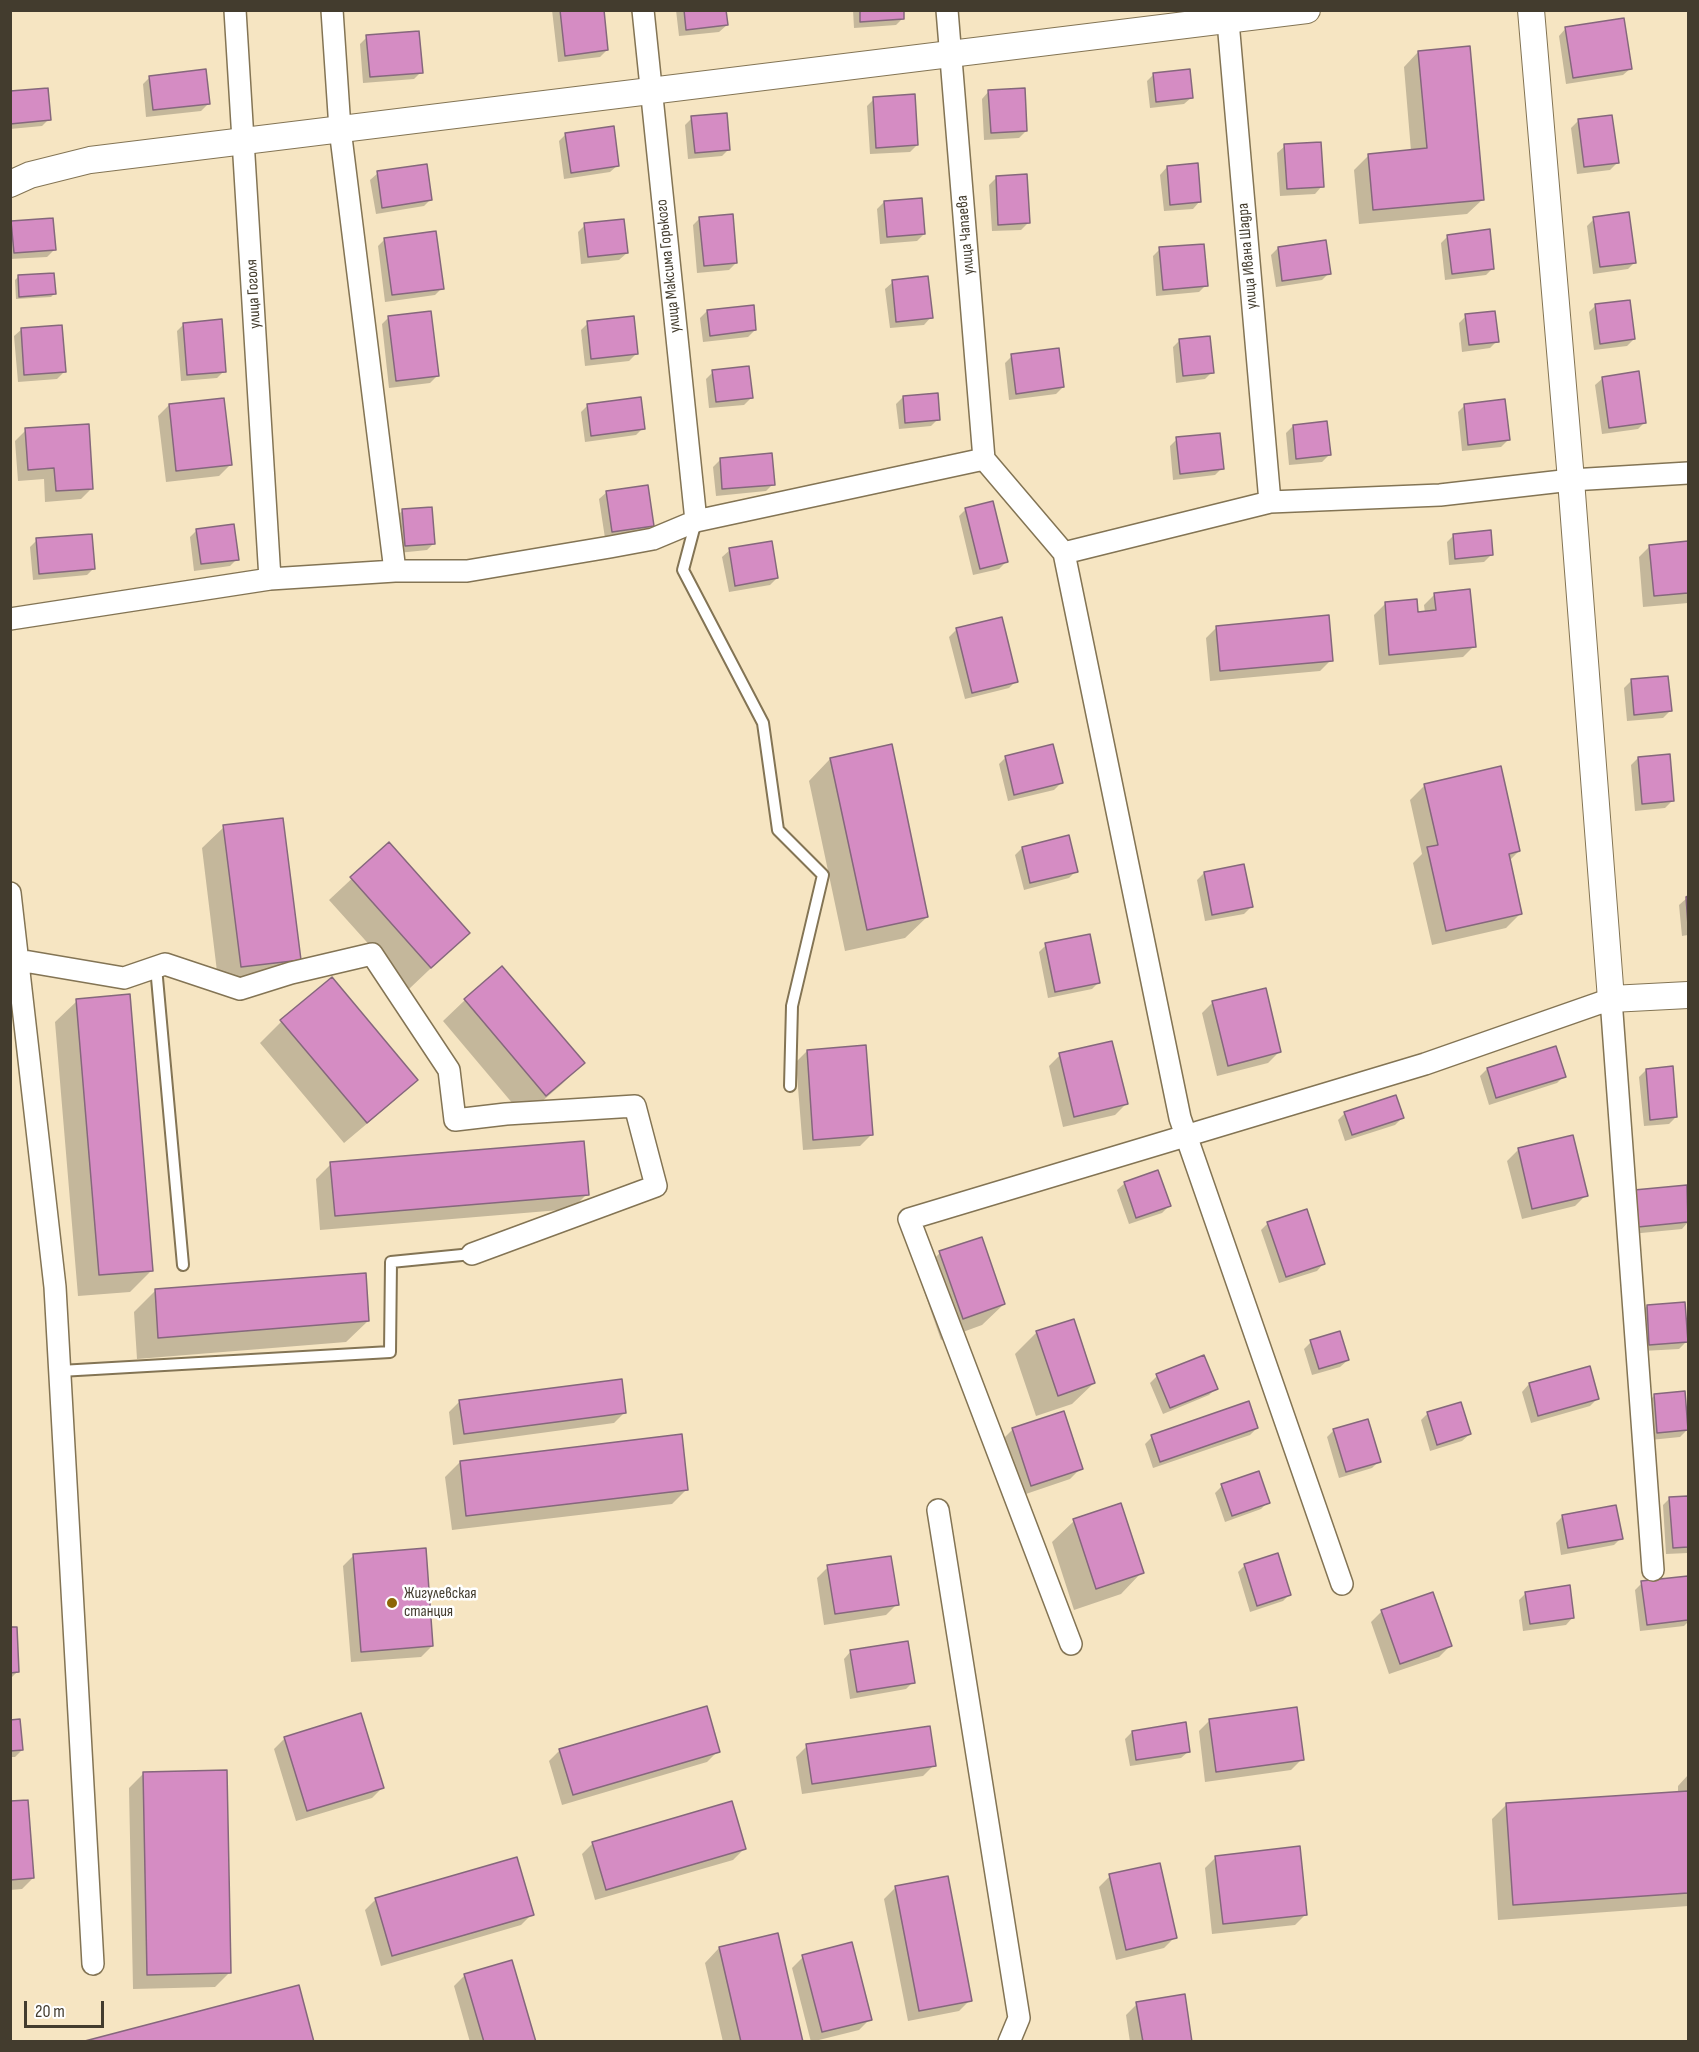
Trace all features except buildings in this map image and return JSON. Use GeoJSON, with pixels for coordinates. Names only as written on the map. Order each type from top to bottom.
{"type":"FeatureCollection","features":[{"type":"Feature","properties":{"kind":"street","name":"улица Гоголя"},"geometry":{"type":"LineString","coordinates":[[235,10],[245,141],[270,579]]}},
{"type":"Feature","properties":{"kind":"street"},"geometry":{"type":"LineString","coordinates":[[332,10],[340,129],[395,571]]}},
{"type":"Feature","properties":{"kind":"street","name":"улица Максима Горького"},"geometry":{"type":"LineString","coordinates":[[643,10],[696,521]]}},
{"type":"Feature","properties":{"kind":"street","name":"улица Чапаева"},"geometry":{"type":"LineString","coordinates":[[947,10],[984,459]]}},
{"type":"Feature","properties":{"kind":"street"},"geometry":{"type":"LineString","coordinates":[[10,184],[30,175],[90,160],[950,54],[1227,15],[1307,10]]}},
{"type":"Feature","properties":{"kind":"street"},"geometry":{"type":"LineString","coordinates":[[1531,10],[1571,480],[1653,1570]]}},
{"type":"Feature","properties":{"kind":"street","name":"улица Ивана Шадра"},"geometry":{"type":"LineString","coordinates":[[1227,15],[1270,502]]}},
{"type":"Feature","properties":{"kind":"street"},"geometry":{"type":"LineString","coordinates":[[10,619],[270,579],[395,571],[466,571],[652,539],[696,521],[984,459],[1064,553],[1180,1118],[1342,1584]]}},
{"type":"Feature","properties":{"kind":"street"},"geometry":{"type":"LineString","coordinates":[[1064,553],[1270,502],[1440,495],[1571,480],[1689,473]]}},
{"type":"Feature","properties":{"kind":"street"},"geometry":{"type":"LineString","coordinates":[[10,893],[55,1287],[93,1964]]}},
{"type":"Feature","properties":{"kind":"street"},"geometry":{"type":"LineString","coordinates":[[18,960],[124,978],[165,964],[240,989],[291,973],[372,954],[449,1070],[455,1120],[506,1114],[635,1106],[656,1186],[472,1254]]}},
{"type":"Feature","properties":{"kind":"street"},"geometry":{"type":"LineString","coordinates":[[1071,1644],[909,1219],[1425,1064],[1611,999],[1689,995]]}},
{"type":"Feature","properties":{"kind":"street"},"geometry":{"type":"LineString","coordinates":[[938,1510],[1019,2018],[1010,2042]]}},
{"type":"Feature","properties":{"kind":"lane"},"geometry":{"type":"LineString","coordinates":[[696,521],[683,570],[764,723],[778,830],[823,875],[792,1006],[790,1086]]}},
{"type":"Feature","properties":{"kind":"lane"},"geometry":{"type":"LineString","coordinates":[[156,967],[183,1265]]}},
{"type":"Feature","properties":{"kind":"lane"},"geometry":{"type":"LineString","coordinates":[[60,1371],[390,1352],[391,1262],[472,1254]]}},
{"type":"Feature","properties":{"kind":"place","name":"Жигулевская станция"},"geometry":{"type":"Point","coordinates":[392,1603]}}]}
